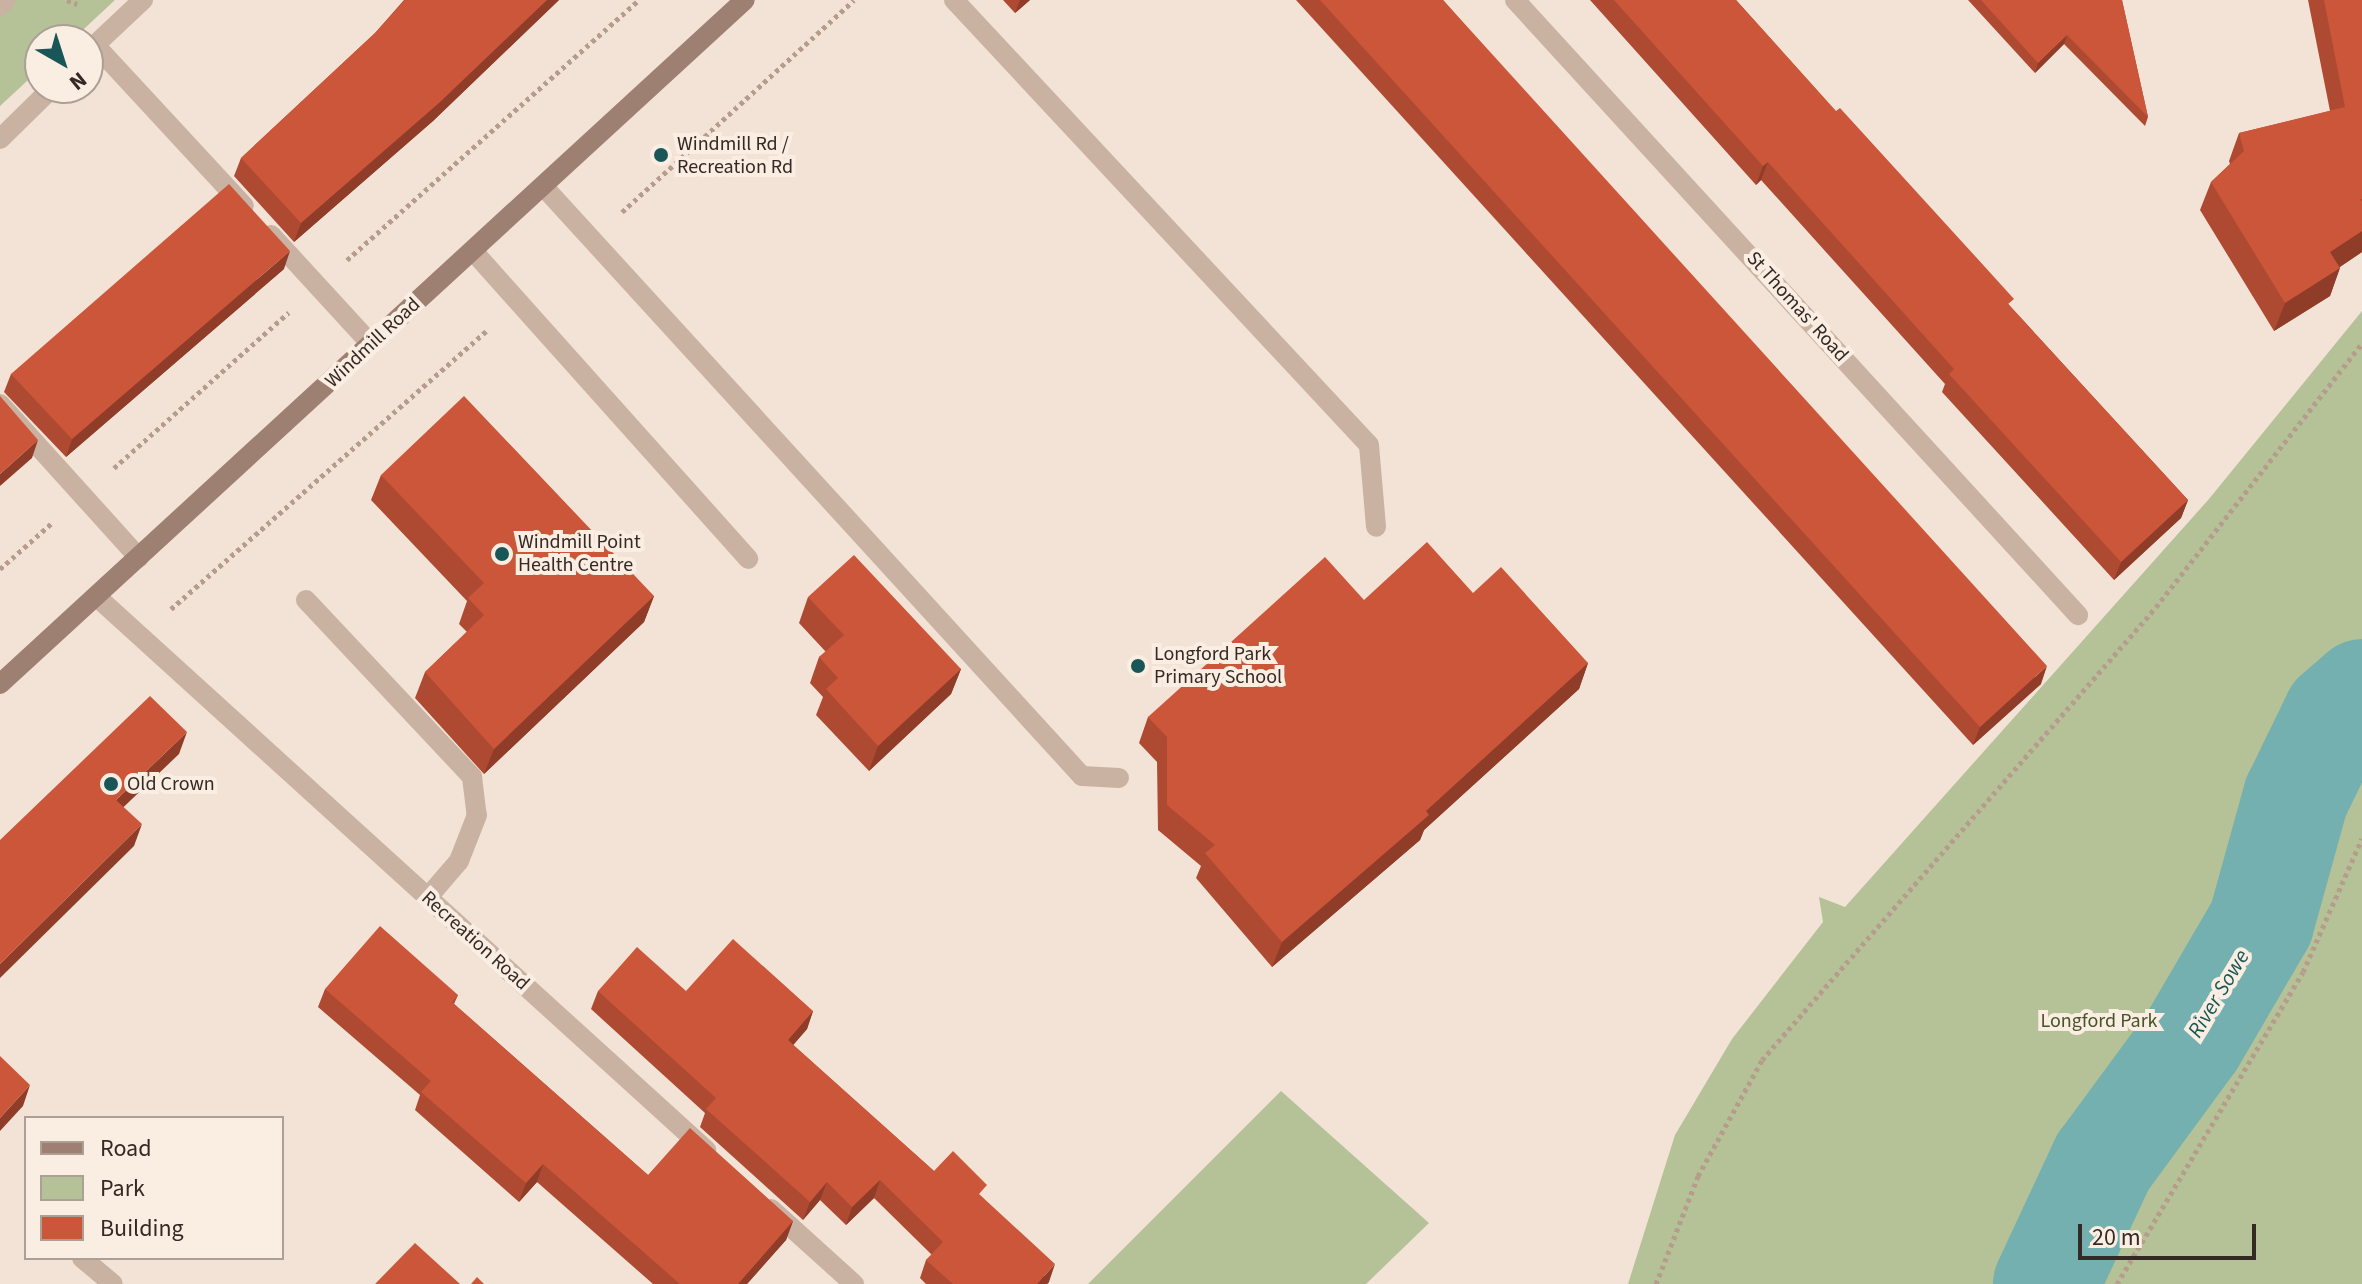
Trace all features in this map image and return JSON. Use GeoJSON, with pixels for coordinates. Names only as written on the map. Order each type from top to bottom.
{"type":"FeatureCollection","features":[{"type":"Feature","properties":{"kind":"street"},"geometry":{"type":"LineString","coordinates":[[0,6],[6,0]]}},
{"type":"Feature","properties":{"kind":"street"},"geometry":{"type":"LineString","coordinates":[[104,37],[143,0]]}},
{"type":"Feature","properties":{"kind":"street","name":"Windmill Road"},"geometry":{"type":"LineString","coordinates":[[0,684],[745,0]]}},
{"type":"Feature","properties":{"kind":"street"},"geometry":{"type":"LineString","coordinates":[[954,0],[1369,445],[1376,527]]}},
{"type":"Feature","properties":{"kind":"street","name":"St Thomas' Road"},"geometry":{"type":"LineString","coordinates":[[1515,0],[2078,615]]}},
{"type":"Feature","properties":{"kind":"street"},"geometry":{"type":"LineString","coordinates":[[104,62],[371,344]]}},
{"type":"Feature","properties":{"kind":"street"},"geometry":{"type":"LineString","coordinates":[[0,139],[36,104]]}},
{"type":"Feature","properties":{"kind":"street"},"geometry":{"type":"LineString","coordinates":[[543,186],[594,238],[1082,776],[1119,778]]}},
{"type":"Feature","properties":{"kind":"street"},"geometry":{"type":"LineString","coordinates":[[473,251],[748,559]]}},
{"type":"Feature","properties":{"kind":"street"},"geometry":{"type":"LineString","coordinates":[[0,404],[139,558]]}},
{"type":"Feature","properties":{"kind":"street","name":"Recreation Road"},"geometry":{"type":"LineString","coordinates":[[97,597],[724,1166]]}},
{"type":"Feature","properties":{"kind":"street"},"geometry":{"type":"LineString","coordinates":[[306,600],[472,777],[477,815],[459,861],[428,897]]}},
{"type":"Feature","properties":{"kind":"street"},"geometry":{"type":"LineString","coordinates":[[759,1198],[854,1284]]}},
{"type":"Feature","properties":{"kind":"street"},"geometry":{"type":"LineString","coordinates":[[84,1260],[113,1284]]}},
{"type":"Feature","properties":{"kind":"path"},"geometry":{"type":"LineString","coordinates":[[594,238],[854,0]]}},
{"type":"Feature","properties":{"kind":"path"},"geometry":{"type":"LineString","coordinates":[[139,636],[520,302]]}},
{"type":"Feature","properties":{"kind":"path"},"geometry":{"type":"LineString","coordinates":[[1656,1284],[1698,1176],[1762,1060],[2156,607],[2362,343]]}},
{"type":"Feature","properties":{"kind":"path"},"geometry":{"type":"LineString","coordinates":[[2117,1284],[2303,972],[2362,838]]}},
{"type":"Feature","properties":{"kind":"green space"},"geometry":{"type":"Polygon","coordinates":[[[0,0],[115,0],[89,24],[24,24],[24,84],[0,106],[0,0]]]}},
{"type":"Feature","properties":{"kind":"green space","name":"Longford Park"},"geometry":{"type":"Polygon","coordinates":[[[2362,311],[2362,1284],[1628,1284],[1675,1135],[1732,1039],[1823,922],[1819,897],[1845,907],[2209,499],[2362,311]]]}},
{"type":"Feature","properties":{"kind":"green space"},"geometry":{"type":"Polygon","coordinates":[[[1281,1091],[1429,1223],[1366,1284],[1088,1284],[1281,1091]]]}},
{"type":"Feature","properties":{"kind":"building"},"geometry":{"type":"Polygon","coordinates":[[[405,0],[547,0],[439,103],[301,223],[241,158],[375,33],[405,0]]]}},
{"type":"Feature","properties":{"kind":"building"},"geometry":{"type":"Polygon","coordinates":[[[1320,0],[1443,0],[2047,666],[1980,727],[1320,0]]]}},
{"type":"Feature","properties":{"kind":"building"},"geometry":{"type":"Polygon","coordinates":[[[1614,0],[1736,0],[1836,111],[1840,108],[2014,299],[2008,304],[2188,500],[2121,562],[1949,374],[1954,369],[1768,162],[1763,166],[1614,0]]]}},
{"type":"Feature","properties":{"kind":"building"},"geometry":{"type":"Polygon","coordinates":[[[1981,0],[2122,0],[2148,117],[2067,35],[2038,63],[1981,0]]]}},
{"type":"Feature","properties":{"kind":"building"},"geometry":{"type":"Polygon","coordinates":[[[2324,0],[2362,0],[2362,231],[2330,252],[2340,268],[2285,303],[2211,182],[2244,151],[2239,133],[2345,107],[2324,0]]]}},
{"type":"Feature","properties":{"kind":"building"},"geometry":{"type":"Polygon","coordinates":[[[229,184],[290,251],[72,439],[11,374],[229,184]]]}},
{"type":"Feature","properties":{"kind":"building"},"geometry":{"type":"Polygon","coordinates":[[[0,396],[38,440],[0,474],[0,396]]]}},
{"type":"Feature","properties":{"kind":"building","name":"Windmill Point Health Centre"},"geometry":{"type":"Polygon","coordinates":[[[464,396],[654,596],[494,749],[425,672],[484,615],[468,598],[484,583],[381,475],[464,396]]]}},
{"type":"Feature","properties":{"kind":"building"},"geometry":{"type":"Polygon","coordinates":[[[1427,542],[1473,593],[1501,567],[1588,663],[1426,811],[1429,815],[1282,942],[1205,853],[1215,845],[1167,805],[1167,737],[1148,717],[1325,557],[1364,600],[1427,542]]]}},
{"type":"Feature","properties":{"kind":"building"},"geometry":{"type":"Polygon","coordinates":[[[854,555],[961,669],[878,746],[826,689],[838,678],[819,657],[844,635],[808,597],[854,555]]]}},
{"type":"Feature","properties":{"kind":"building"},"geometry":{"type":"Polygon","coordinates":[[[150,696],[187,732],[116,800],[142,824],[0,964],[0,840],[150,696]]]}},
{"type":"Feature","properties":{"kind":"building"},"geometry":{"type":"Polygon","coordinates":[[[380,926],[458,995],[452,1002],[648,1175],[690,1128],[793,1221],[738,1284],[680,1284],[543,1164],[526,1183],[421,1092],[431,1081],[325,989],[380,926]]]}},
{"type":"Feature","properties":{"kind":"building"},"geometry":{"type":"Polygon","coordinates":[[[733,939],[813,1011],[788,1040],[934,1171],[953,1151],[987,1185],[979,1194],[1055,1264],[1037,1284],[953,1284],[926,1260],[943,1242],[880,1180],[852,1207],[827,1182],[810,1202],[706,1109],[716,1098],[598,991],[637,947],[686,991],[733,939]]]}},
{"type":"Feature","properties":{"kind":"building"},"geometry":{"type":"Polygon","coordinates":[[[0,1056],[30,1085],[0,1118],[0,1056]]]}},
{"type":"Feature","properties":{"kind":"building"},"geometry":{"type":"Polygon","coordinates":[[[415,1243],[460,1284],[375,1284],[415,1243]]]}},
{"type":"Feature","properties":{"kind":"building"},"geometry":{"type":"Polygon","coordinates":[[[477,1277],[484,1284],[471,1284],[477,1277]]]}},
{"type":"Feature","properties":{"kind":"waterway","name":"River Sowe"},"geometry":{"type":"LineString","coordinates":[[2046,1284],[2103,1162],[2192,1041],[2261,923],[2296,797],[2336,715],[2362,692]]}},
{"type":"Feature","properties":{"kind":"place","name":"Windmill Rd / Recreation Rd"},"geometry":{"type":"Point","coordinates":[661,155]}},
{"type":"Feature","properties":{"kind":"place","name":"Windmill Point Health Centre"},"geometry":{"type":"Point","coordinates":[502,554]}},
{"type":"Feature","properties":{"kind":"place","name":"Longford Park Primary School"},"geometry":{"type":"Point","coordinates":[1138,666]}},
{"type":"Feature","properties":{"kind":"place","name":"Old Crown"},"geometry":{"type":"Point","coordinates":[111,784]}}]}
